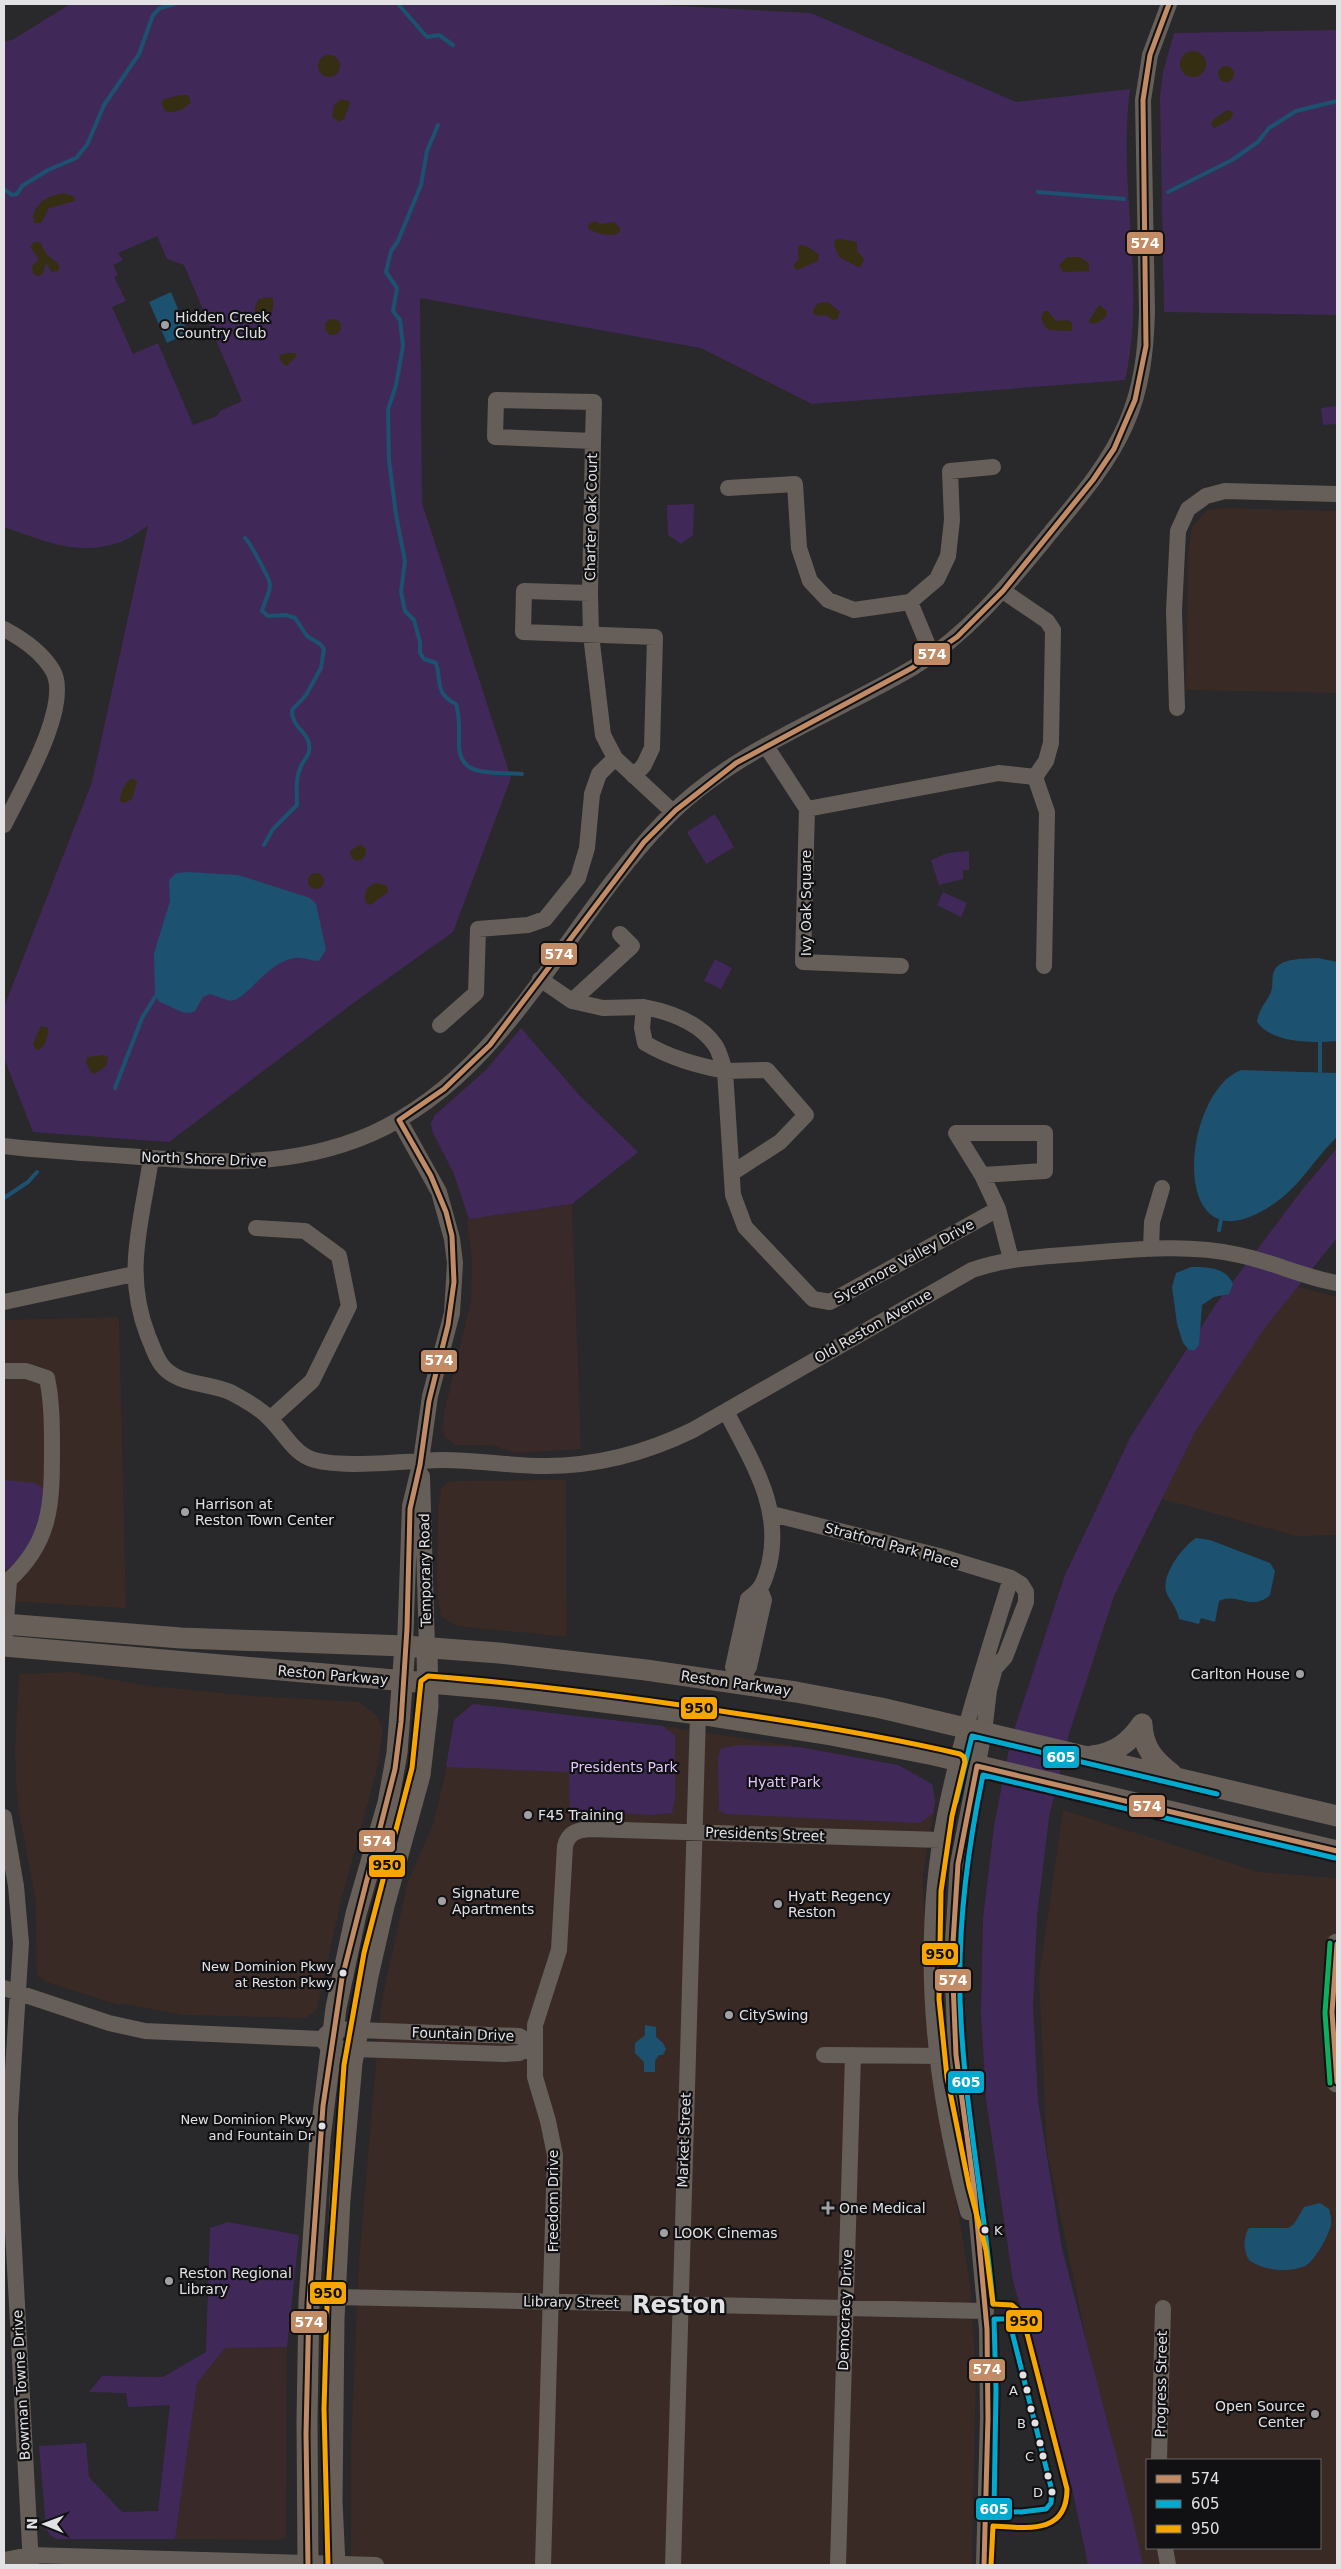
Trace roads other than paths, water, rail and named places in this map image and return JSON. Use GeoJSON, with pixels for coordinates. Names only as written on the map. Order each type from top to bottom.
{"type":"FeatureCollection","features":[{"type":"Feature","properties":{"kind":"main road","name":"Reston Parkway"},"geometry":{"type":"LineString","coordinates":[[4,1635],[181,1638],[405,1646],[616,1666],[881,1708],[1337,1816]]}},
{"type":"Feature","properties":{"kind":"main road","name":"Reston Parkway"},"geometry":{"type":"LineString","coordinates":[[4,1635],[404,1681],[498,1689],[698,1714],[831,1735],[968,1763],[1337,1851]]}},
{"type":"Feature","properties":{"kind":"main road"},"geometry":{"type":"LineString","coordinates":[[308,2564],[307,2420],[309,2301],[328,2039],[356,1914],[388,1803],[398,1753],[405,1646]]}},
{"type":"Feature","properties":{"kind":"main road"},"geometry":{"type":"LineString","coordinates":[[335,2565],[332,2491],[335,2297],[340,2199],[355,2040],[384,1906],[420,1774],[428,1706],[427,1648]]}},
{"type":"Feature","properties":{"kind":"main road"},"geometry":{"type":"LineString","coordinates":[[1084,1756],[1106,1754],[1118,1749],[1136,1733],[1142,1724],[1145,1743],[1152,1757],[1176,1778]]}},
{"type":"Feature","properties":{"kind":"main road"},"geometry":{"type":"LineString","coordinates":[[1302,1807],[1337,1806]]}},
{"type":"Feature","properties":{"kind":"main road"},"geometry":{"type":"LineString","coordinates":[[1337,1944],[1332,2012],[1337,2082]]}},
{"type":"Feature","properties":{"kind":"street","name":"North Shore Drive"},"geometry":{"type":"LineString","coordinates":[[4,1146],[151,1158],[237,1162],[283,1160],[343,1145],[399,1120],[444,1089],[468,1069],[490,1045],[644,842],[673,812],[713,778],[766,746],[932,655],[974,621],[1003,591],[1093,480],[1114,449],[1135,400],[1142,374],[1147,326],[1143,100],[1150,56],[1169,4]]}},
{"type":"Feature","properties":{"kind":"street","name":"Charter Oak Court"},"geometry":{"type":"LineString","coordinates":[[593,441],[495,438],[496,400],[594,402],[590,593],[591,635],[603,735],[615,758],[673,812]]}},
{"type":"Feature","properties":{"kind":"street"},"geometry":{"type":"LineString","coordinates":[[728,488],[795,484],[799,548],[810,581],[828,600],[854,610],[910,602],[937,579],[948,556],[952,520],[950,471],[993,467]]}},
{"type":"Feature","properties":{"kind":"street"},"geometry":{"type":"LineString","coordinates":[[1177,708],[1174,621],[1178,531],[1188,509],[1206,496],[1225,492],[1337,494]]}},
{"type":"Feature","properties":{"kind":"street","name":"Charter Oak Court"},"geometry":{"type":"LineString","coordinates":[[590,593],[524,591],[523,632],[655,637],[652,748],[644,764],[634,776]]}},
{"type":"Feature","properties":{"kind":"street"},"geometry":{"type":"LineString","coordinates":[[1003,591],[1047,621],[1052,630],[1051,743],[1046,761],[1034,777]]}},
{"type":"Feature","properties":{"kind":"street"},"geometry":{"type":"LineString","coordinates":[[910,602],[932,655]]}},
{"type":"Feature","properties":{"kind":"street"},"geometry":{"type":"LineString","coordinates":[[4,629],[23,640],[45,661],[54,673],[57,698],[53,720],[4,825]]}},
{"type":"Feature","properties":{"kind":"street"},"geometry":{"type":"LineString","coordinates":[[766,746],[806,809],[1000,772],[1034,777]]}},
{"type":"Feature","properties":{"kind":"street"},"geometry":{"type":"LineString","coordinates":[[440,1025],[476,993],[478,929],[528,925],[545,919],[578,878],[587,848],[592,794],[599,774],[615,758]]}},
{"type":"Feature","properties":{"kind":"street"},"geometry":{"type":"LineString","coordinates":[[1034,777],[1047,812],[1044,966]]}},
{"type":"Feature","properties":{"kind":"street","name":"Ivy Oak Square"},"geometry":{"type":"LineString","coordinates":[[806,809],[804,962],[901,966]]}},
{"type":"Feature","properties":{"kind":"street"},"geometry":{"type":"LineString","coordinates":[[572,1001],[632,946],[620,934]]}},
{"type":"Feature","properties":{"kind":"street","name":"Sycamore Valley Drive"},"geometry":{"type":"LineString","coordinates":[[540,979],[572,1001],[603,1008],[644,1007],[671,1012],[696,1027],[715,1045],[725,1071],[733,1195],[745,1227],[813,1299],[830,1302],[998,1210]]}},
{"type":"Feature","properties":{"kind":"street"},"geometry":{"type":"LineString","coordinates":[[644,1007],[642,1028],[645,1043],[662,1053],[696,1065],[725,1071],[767,1070],[806,1115],[780,1142],[732,1173]]}},
{"type":"Feature","properties":{"kind":"street","name":"Temporary Road"},"geometry":{"type":"LineString","coordinates":[[399,1120],[439,1192],[452,1238],[455,1263],[452,1313],[430,1396],[421,1461],[410,1506],[405,1646]]}},
{"type":"Feature","properties":{"kind":"street"},"geometry":{"type":"LineString","coordinates":[[982,1175],[1045,1171],[1046,1133],[956,1133],[982,1175],[998,1210],[1011,1259]]}},
{"type":"Feature","properties":{"kind":"street","name":"Old Reston Avenue"},"geometry":{"type":"LineString","coordinates":[[151,1158],[135,1256],[134,1274],[137,1303],[155,1354],[170,1374],[228,1391],[250,1403],[270,1419],[302,1455],[312,1460],[346,1462],[444,1460],[544,1466],[593,1462],[651,1448],[693,1430],[948,1282],[972,1270],[1011,1259],[1151,1249],[1195,1248],[1241,1255],[1298,1274],[1337,1283]]}},
{"type":"Feature","properties":{"kind":"street"},"geometry":{"type":"LineString","coordinates":[[1151,1249],[1152,1222],[1162,1188]]}},
{"type":"Feature","properties":{"kind":"street"},"geometry":{"type":"LineString","coordinates":[[256,1228],[305,1231],[339,1256],[349,1306],[312,1381],[270,1419]]}},
{"type":"Feature","properties":{"kind":"street"},"geometry":{"type":"LineString","coordinates":[[4,1302],[134,1274]]}},
{"type":"Feature","properties":{"kind":"street"},"geometry":{"type":"LineString","coordinates":[[4,1372],[26,1371],[47,1378],[52,1417],[52,1502],[43,1534],[26,1564],[6,1580],[4,1635]]}},
{"type":"Feature","properties":{"kind":"street"},"geometry":{"type":"LineString","coordinates":[[726,1411],[761,1480],[772,1514],[772,1551],[760,1590],[764,1600],[749,1667],[739,1684]]}},
{"type":"Feature","properties":{"kind":"street","name":"Temporary Road"},"geometry":{"type":"LineString","coordinates":[[421,1461],[427,1648]]}},
{"type":"Feature","properties":{"kind":"street","name":"Stratford Park Place"},"geometry":{"type":"LineString","coordinates":[[772,1514],[938,1556],[1011,1578],[968,1763]]}},
{"type":"Feature","properties":{"kind":"street","name":"Market Street"},"geometry":{"type":"LineString","coordinates":[[673,2565],[679,2304],[698,1714]]}},
{"type":"Feature","properties":{"kind":"street"},"geometry":{"type":"LineString","coordinates":[[968,1763],[941,1840],[934,1890],[930,1962],[937,2057],[962,2188],[979,2252]]}},
{"type":"Feature","properties":{"kind":"street"},"geometry":{"type":"LineString","coordinates":[[968,1763],[954,1903],[952,1958],[956,2055],[974,2188],[986,2311],[988,2409],[984,2565]]}},
{"type":"Feature","properties":{"kind":"street","name":"Bowman Towne Drive"},"geometry":{"type":"LineString","coordinates":[[4,1817],[20,1914],[11,1990],[11,2361],[30,2560]]}},
{"type":"Feature","properties":{"kind":"street","name":"Presidents Street"},"geometry":{"type":"LineString","coordinates":[[590,1829],[941,1840]]}},
{"type":"Feature","properties":{"kind":"street","name":"Freedom Drive"},"geometry":{"type":"LineString","coordinates":[[543,2565],[555,2155],[548,2121],[535,2077],[536,2018],[559,1950],[566,1842],[574,1831],[590,1829]]}},
{"type":"Feature","properties":{"kind":"street","name":"Fountain Drive"},"geometry":{"type":"LineString","coordinates":[[11,1990],[109,2023],[145,2031],[355,2040],[519,2036],[535,2045]]}},
{"type":"Feature","properties":{"kind":"street"},"geometry":{"type":"LineString","coordinates":[[824,2055],[937,2057],[956,2055]]}},
{"type":"Feature","properties":{"kind":"street","name":"Democracy Drive"},"geometry":{"type":"LineString","coordinates":[[838,2565],[853,2055]]}},
{"type":"Feature","properties":{"kind":"street","name":"Library Street"},"geometry":{"type":"LineString","coordinates":[[335,2297],[986,2311]]}},
{"type":"Feature","properties":{"kind":"street","name":"Progress Street"},"geometry":{"type":"LineString","coordinates":[[1159,2459],[1162,2308]]}},
{"type":"Feature","properties":{"kind":"street"},"geometry":{"type":"LineString","coordinates":[[1165,2549],[1168,2565]]}},
{"type":"Feature","properties":{"kind":"street"},"geometry":{"type":"LineString","coordinates":[[4,2560],[376,2565]]}},
{"type":"Feature","properties":{"kind":"water","name":"Hidden Creek Country Club"},"geometry":{"type":"Polygon","coordinates":[[[171,292],[188,333],[167,343],[149,302],[171,292]]]}},
{"type":"Feature","properties":{"kind":"water"},"geometry":{"type":"Polygon","coordinates":[[[176,873],[238,875],[310,898],[316,904],[326,950],[319,961],[295,958],[278,964],[237,999],[230,1001],[210,994],[203,997],[195,1011],[190,1013],[182,1012],[160,1002],[155,997],[154,953],[170,901],[169,880],[176,873]]]}},
{"type":"Feature","properties":{"kind":"water"},"geometry":{"type":"Polygon","coordinates":[[[1318,958],[1337,962],[1337,1041],[1305,1042],[1273,1035],[1264,1029],[1257,1022],[1260,1011],[1271,991],[1273,974],[1277,966],[1287,961],[1318,958]]]}},
{"type":"Feature","properties":{"kind":"water"},"geometry":{"type":"Polygon","coordinates":[[[1241,1070],[1337,1073],[1337,1137],[1293,1188],[1275,1203],[1240,1220],[1215,1218],[1200,1200],[1194,1174],[1196,1142],[1205,1111],[1220,1085],[1241,1070]]]}},
{"type":"Feature","properties":{"kind":"water"},"geometry":{"type":"Polygon","coordinates":[[[1191,1267],[1221,1271],[1230,1278],[1233,1284],[1229,1294],[1214,1297],[1202,1305],[1199,1345],[1195,1350],[1189,1350],[1183,1343],[1177,1324],[1172,1287],[1176,1273],[1191,1267]]]}},
{"type":"Feature","properties":{"kind":"water"},"geometry":{"type":"Polygon","coordinates":[[[1196,1538],[1210,1540],[1270,1563],[1275,1571],[1270,1595],[1257,1602],[1232,1599],[1219,1601],[1215,1622],[1201,1618],[1199,1624],[1179,1619],[1166,1591],[1167,1577],[1179,1554],[1196,1538]]]}},
{"type":"Feature","properties":{"kind":"water"},"geometry":{"type":"Polygon","coordinates":[[[645,2025],[656,2027],[656,2037],[663,2043],[666,2049],[663,2055],[659,2055],[655,2061],[655,2072],[644,2072],[644,2062],[635,2053],[635,2043],[645,2035],[645,2025]]]}},
{"type":"Feature","properties":{"kind":"water"},"geometry":{"type":"Polygon","coordinates":[[[1320,2203],[1329,2209],[1331,2224],[1321,2247],[1309,2263],[1291,2270],[1276,2270],[1261,2267],[1249,2260],[1244,2244],[1249,2228],[1288,2228],[1294,2224],[1304,2207],[1320,2203]]]}},
{"type":"Feature","properties":{"kind":"waterway"},"geometry":{"type":"LineString","coordinates":[[4,189],[12,195],[17,194],[22,186],[48,170],[76,158],[87,145],[104,105],[139,54],[153,15],[160,8],[174,4]]}},
{"type":"Feature","properties":{"kind":"waterway"},"geometry":{"type":"LineString","coordinates":[[398,4],[427,37],[439,35],[453,45]]}},
{"type":"Feature","properties":{"kind":"waterway"},"geometry":{"type":"LineString","coordinates":[[1168,192],[1232,160],[1258,142],[1269,128],[1296,111],[1337,101]]}},
{"type":"Feature","properties":{"kind":"waterway"},"geometry":{"type":"LineString","coordinates":[[438,125],[427,151],[421,185],[398,241],[391,251],[386,272],[397,288],[393,311],[400,320],[403,346],[396,385],[388,410],[389,460],[396,515],[405,561],[401,592],[405,611],[414,620],[420,642],[420,653],[424,659],[436,663],[440,686],[444,696],[456,704],[459,718],[460,755],[465,763],[471,768],[490,773],[522,774]]}},
{"type":"Feature","properties":{"kind":"waterway"},"geometry":{"type":"LineString","coordinates":[[1038,192],[1124,199]]}},
{"type":"Feature","properties":{"kind":"waterway"},"geometry":{"type":"LineString","coordinates":[[245,538],[259,561],[270,585],[262,611],[268,616],[286,615],[295,618],[307,636],[320,644],[324,649],[321,668],[306,695],[292,710],[294,721],[306,735],[309,747],[298,775],[297,805],[273,829],[264,845]]}},
{"type":"Feature","properties":{"kind":"waterway"},"geometry":{"type":"LineString","coordinates":[[115,1088],[142,1018],[155,997]]}},
{"type":"Feature","properties":{"kind":"waterway"},"geometry":{"type":"LineString","coordinates":[[1320,1041],[1320,1072]]}},
{"type":"Feature","properties":{"kind":"waterway"},"geometry":{"type":"LineString","coordinates":[[4,1198],[28,1182],[37,1172]]}},
{"type":"Feature","properties":{"kind":"waterway"},"geometry":{"type":"LineString","coordinates":[[1219,1230],[1221,1220]]}},
{"type":"Feature","properties":{"kind":"place","name":"Hidden Creek Country Club"},"geometry":{"type":"Point","coordinates":[165,325]}},
{"type":"Feature","properties":{"kind":"place","name":"Harrison at Reston Town Center"},"geometry":{"type":"Point","coordinates":[185,1512]}},
{"type":"Feature","properties":{"kind":"place","name":"Carlton House"},"geometry":{"type":"Point","coordinates":[1300,1674]}},
{"type":"Feature","properties":{"kind":"place","name":"F45 Training"},"geometry":{"type":"Point","coordinates":[528,1815]}},
{"type":"Feature","properties":{"kind":"place","name":"Signature Apartments"},"geometry":{"type":"Point","coordinates":[442,1901]}},
{"type":"Feature","properties":{"kind":"place","name":"Hyatt Regency Reston"},"geometry":{"type":"Point","coordinates":[778,1904]}},
{"type":"Feature","properties":{"kind":"place","name":"New Dominion Pkwy at Reston Pkwy"},"geometry":{"type":"Point","coordinates":[343,1973]}},
{"type":"Feature","properties":{"kind":"place","name":"CitySwing"},"geometry":{"type":"Point","coordinates":[729,2015]}},
{"type":"Feature","properties":{"kind":"place","name":"New Dominion Pkwy and Fountain Dr"},"geometry":{"type":"Point","coordinates":[322,2126]}},
{"type":"Feature","properties":{"kind":"place","name":"One Medical"},"geometry":{"type":"Point","coordinates":[828,2208]}},
{"type":"Feature","properties":{"kind":"place","name":"K"},"geometry":{"type":"Point","coordinates":[985,2230]}},
{"type":"Feature","properties":{"kind":"place","name":"LOOK Cinemas"},"geometry":{"type":"Point","coordinates":[664,2233]}},
{"type":"Feature","properties":{"kind":"place","name":"Reston Regional Library"},"geometry":{"type":"Point","coordinates":[169,2281]}},
{"type":"Feature","properties":{"kind":"place","name":"A"},"geometry":{"type":"Point","coordinates":[1027,2390]}},
{"type":"Feature","properties":{"kind":"place","name":"Open Source Center"},"geometry":{"type":"Point","coordinates":[1315,2414]}},
{"type":"Feature","properties":{"kind":"place","name":"B"},"geometry":{"type":"Point","coordinates":[1035,2423]}},
{"type":"Feature","properties":{"kind":"place","name":"C"},"geometry":{"type":"Point","coordinates":[1043,2456]}},
{"type":"Feature","properties":{"kind":"place","name":"D"},"geometry":{"type":"Point","coordinates":[1052,2492]}},
{"type":"Feature","properties":{"kind":"district","name":"Reston"},"geometry":{"type":"Point","coordinates":[679,2305]}},
{"type":"Feature","properties":{"kind":"park label","name":"Presidents Park"},"geometry":{"type":"Point","coordinates":[624,1767]}},
{"type":"Feature","properties":{"kind":"park label","name":"Hyatt Park"},"geometry":{"type":"Point","coordinates":[784,1782]}}]}
